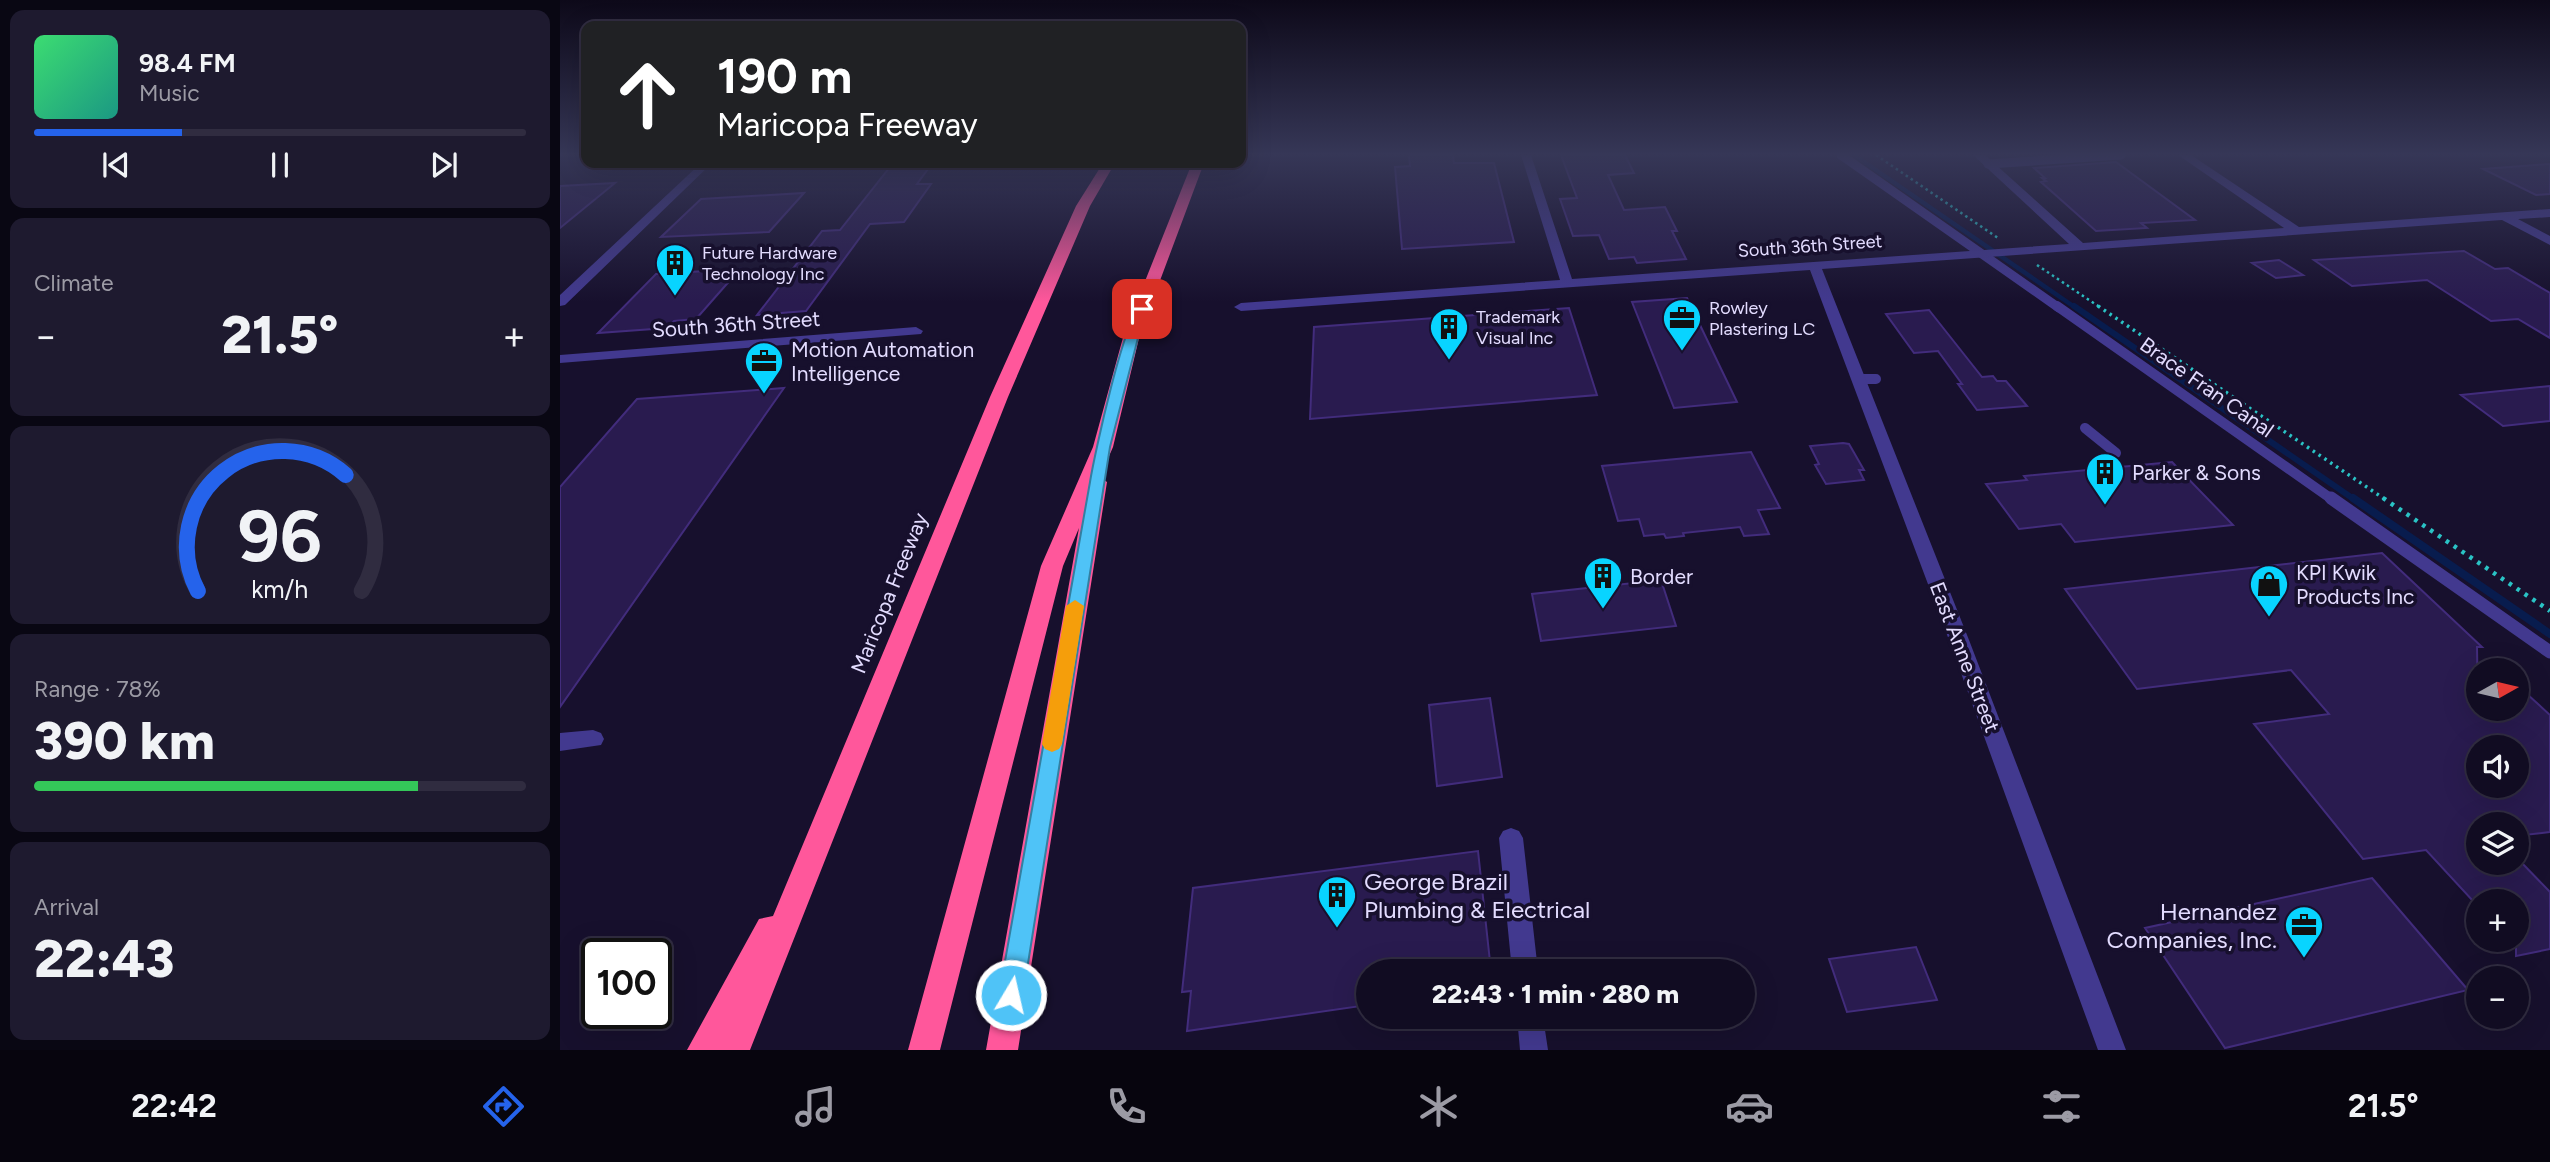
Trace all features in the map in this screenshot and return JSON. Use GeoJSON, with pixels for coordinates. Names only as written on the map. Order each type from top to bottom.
{"type":"FeatureCollection","features":[{"type":"Feature","properties":{"kind":"highway","name":"Maricopa Freeway"},"geometry":{"type":"LineString","coordinates":[[734,1050],[999,397],[1085,204]]}},
{"type":"Feature","properties":{"kind":"highway"},"geometry":{"type":"LineString","coordinates":[[1002,1050],[1103,447],[1132,334],[1182,204]]}},
{"type":"Feature","properties":{"kind":"highway"},"geometry":{"type":"LineString","coordinates":[[924,1050],[1052,566],[1103,447]]}},
{"type":"Feature","properties":{"kind":"highway"},"geometry":{"type":"LineString","coordinates":[[703,1050],[819,842]]}},
{"type":"Feature","properties":{"kind":"street"},"geometry":{"type":"LineString","coordinates":[[560,302],[664,204]]}},
{"type":"Feature","properties":{"kind":"street"},"geometry":{"type":"LineString","coordinates":[[1542,204],[1567,283]]}},
{"type":"Feature","properties":{"kind":"street"},"geometry":{"type":"LineString","coordinates":[[2032,204],[2080,247]]}},
{"type":"Feature","properties":{"kind":"street"},"geometry":{"type":"LineString","coordinates":[[2256,204],[2296,231]]}},
{"type":"Feature","properties":{"kind":"street","name":"South 36th Street"},"geometry":{"type":"LineString","coordinates":[[1241,307],[2550,213]]}},
{"type":"Feature","properties":{"kind":"street"},"geometry":{"type":"LineString","coordinates":[[2504,216],[2550,241]]}},
{"type":"Feature","properties":{"kind":"street","name":"East Anne Street"},"geometry":{"type":"LineString","coordinates":[[1814,265],[1867,379],[2112,1050]]}},
{"type":"Feature","properties":{"kind":"street","name":"South 36th Street"},"geometry":{"type":"LineString","coordinates":[[563,361],[916,331]]}},
{"type":"Feature","properties":{"kind":"street"},"geometry":{"type":"LineString","coordinates":[[560,743],[593,739]]}},
{"type":"Feature","properties":{"kind":"street"},"geometry":{"type":"LineString","coordinates":[[1511,838],[1524,959]]}},
{"type":"Feature","properties":{"kind":"street"},"geometry":{"type":"LineString","coordinates":[[1531,1029],[1534,1050]]}},
{"type":"Feature","properties":{"kind":"lane","name":"Brace Fran Canal"},"geometry":{"type":"LineString","coordinates":[[1912,204],[2550,652]]}},
{"type":"Feature","properties":{"kind":"lane"},"geometry":{"type":"LineString","coordinates":[[2085,428],[2116,453]]}},
{"type":"Feature","properties":{"kind":"path"},"geometry":{"type":"LineString","coordinates":[[1948,204],[2550,611]]}},
{"type":"Feature","properties":{"kind":"building"},"geometry":{"type":"Polygon","coordinates":[[[560,204],[589,204],[560,228],[560,204]]]}},
{"type":"Feature","properties":{"kind":"building"},"geometry":{"type":"Polygon","coordinates":[[[696,204],[794,204],[769,232],[661,237],[696,204]]]}},
{"type":"Feature","properties":{"kind":"building"},"geometry":{"type":"Polygon","coordinates":[[[861,204],[917,204],[904,222],[870,224],[806,311],[757,315],[822,231],[840,230],[861,204]]]}},
{"type":"Feature","properties":{"kind":"building"},"geometry":{"type":"Polygon","coordinates":[[[1398,204],[1504,204],[1514,242],[1402,249],[1398,204]]]}},
{"type":"Feature","properties":{"kind":"building"},"geometry":{"type":"Polygon","coordinates":[[[1562,204],[1621,204],[1624,210],[1665,207],[1677,231],[1672,231],[1686,259],[1637,263],[1634,257],[1609,259],[1599,235],[1573,236],[1562,204]]]}},
{"type":"Feature","properties":{"kind":"building"},"geometry":{"type":"Polygon","coordinates":[[[2066,204],[2173,204],[2195,220],[2141,223],[2147,228],[2096,231],[2066,204]]]}},
{"type":"Feature","properties":{"kind":"building"},"geometry":{"type":"Polygon","coordinates":[[[2464,251],[2495,269],[2508,268],[2550,293],[2550,338],[2518,319],[2491,321],[2427,280],[2352,286],[2314,260],[2464,251]]]}},
{"type":"Feature","properties":{"kind":"building"},"geometry":{"type":"Polygon","coordinates":[[[2279,260],[2303,275],[2276,278],[2252,263],[2279,260]]]}},
{"type":"Feature","properties":{"kind":"building","name":"Future Hardware Technology Inc"},"geometry":{"type":"Polygon","coordinates":[[[740,269],[696,319],[674,321],[667,328],[598,333],[656,274],[740,269]]]}},
{"type":"Feature","properties":{"kind":"building","name":"Rowley Plastering LC"},"geometry":{"type":"Polygon","coordinates":[[[1687,298],[1737,402],[1674,408],[1632,302],[1687,298]]]}},
{"type":"Feature","properties":{"kind":"building","name":"Trademark Visual Inc"},"geometry":{"type":"Polygon","coordinates":[[[1569,308],[1597,395],[1310,419],[1314,327],[1569,308]]]}},
{"type":"Feature","properties":{"kind":"building"},"geometry":{"type":"Polygon","coordinates":[[[1929,310],[1982,377],[1993,376],[1997,381],[2006,381],[2027,406],[1977,410],[1938,351],[1914,353],[1886,314],[1929,310]]]}},
{"type":"Feature","properties":{"kind":"building"},"geometry":{"type":"Polygon","coordinates":[[[2550,386],[2550,421],[2503,426],[2461,395],[2550,386]]]}},
{"type":"Feature","properties":{"kind":"building"},"geometry":{"type":"Polygon","coordinates":[[[784,388],[560,707],[560,487],[637,399],[784,388]]]}},
{"type":"Feature","properties":{"kind":"building"},"geometry":{"type":"Polygon","coordinates":[[[1849,444],[1864,470],[1859,470],[1864,480],[1826,484],[1815,465],[1819,464],[1810,446],[1849,444]]]}},
{"type":"Feature","properties":{"kind":"building"},"geometry":{"type":"Polygon","coordinates":[[[1751,452],[1780,508],[1758,510],[1769,534],[1744,536],[1740,527],[1683,533],[1684,536],[1666,538],[1664,534],[1644,536],[1639,519],[1618,521],[1602,466],[1751,452]]]}},
{"type":"Feature","properties":{"kind":"building","name":"Parker & Sons"},"geometry":{"type":"Polygon","coordinates":[[[2172,462],[2233,525],[2075,542],[2061,524],[2019,529],[1986,484],[2027,480],[2024,476],[2172,462]]]}},
{"type":"Feature","properties":{"kind":"building"},"geometry":{"type":"Polygon","coordinates":[[[2382,553],[2482,647],[2477,647],[2477,658],[2466,658],[2466,721],[2529,721],[2529,696],[2550,715],[2550,832],[2529,834],[2529,812],[2466,812],[2466,875],[2529,875],[2529,870],[2550,892],[2550,949],[2516,956],[2516,952],[2529,952],[2529,889],[2466,889],[2466,893],[2426,850],[2363,859],[2254,724],[2329,714],[2291,670],[2137,689],[2065,589],[2382,553]]]}},
{"type":"Feature","properties":{"kind":"building","name":"Border"},"geometry":{"type":"Polygon","coordinates":[[[1661,580],[1676,626],[1541,641],[1532,594],[1661,580]]]}},
{"type":"Feature","properties":{"kind":"building"},"geometry":{"type":"Polygon","coordinates":[[[1490,698],[1502,777],[1437,786],[1429,705],[1490,698]]]}},
{"type":"Feature","properties":{"kind":"building","name":"George Brazil Plumbing & Electrical"},"geometry":{"type":"Polygon","coordinates":[[[1478,851],[1490,959],[1356,959],[1356,1007],[1187,1031],[1191,991],[1182,992],[1193,888],[1478,851]]]}},
{"type":"Feature","properties":{"kind":"building","name":"Hernandez Companies, Inc."},"geometry":{"type":"Polygon","coordinates":[[[2372,878],[2466,990],[2225,1048],[2145,928],[2372,878]]]}},
{"type":"Feature","properties":{"kind":"building"},"geometry":{"type":"Polygon","coordinates":[[[1916,947],[1937,1000],[1847,1012],[1829,959],[1916,947]]]}},
{"type":"Feature","properties":{"kind":"waterway"},"geometry":{"type":"LineString","coordinates":[[1925,204],[2076,308]]}},
{"type":"Feature","properties":{"kind":"waterway"},"geometry":{"type":"LineString","coordinates":[[2074,306],[2355,500]]}},
{"type":"Feature","properties":{"kind":"waterway"},"geometry":{"type":"LineString","coordinates":[[2353,498],[2550,634]]}},
{"type":"Feature","properties":{"kind":"slow traffic"},"geometry":{"type":"LineString","coordinates":[[1052,744],[1075,606]]}},
{"type":"Feature","properties":{"kind":"place","name":"Future Hardware Technology Inc"},"geometry":{"type":"Point","coordinates":[675,297]}},
{"type":"Feature","properties":{"kind":"place","name":"Rowley Plastering LC"},"geometry":{"type":"Point","coordinates":[1682,352]}},
{"type":"Feature","properties":{"kind":"place","name":"Trademark Visual Inc"},"geometry":{"type":"Point","coordinates":[1449,361]}},
{"type":"Feature","properties":{"kind":"place","name":"Motion Automation Intelligence"},"geometry":{"type":"Point","coordinates":[764,395]}},
{"type":"Feature","properties":{"kind":"place","name":"Parker & Sons"},"geometry":{"type":"Point","coordinates":[2105,506]}},
{"type":"Feature","properties":{"kind":"place","name":"Border"},"geometry":{"type":"Point","coordinates":[1603,610]}},
{"type":"Feature","properties":{"kind":"place","name":"KPI Kwik Products Inc"},"geometry":{"type":"Point","coordinates":[2269,618]}},
{"type":"Feature","properties":{"kind":"place","name":"George Brazil Plumbing & Electrical"},"geometry":{"type":"Point","coordinates":[1337,929]}},
{"type":"Feature","properties":{"kind":"place","name":"Hernandez Companies, Inc."},"geometry":{"type":"Point","coordinates":[2304,959]}},
{"type":"Feature","properties":{"kind":"route"},"geometry":{"type":"LineString","coordinates":[[1011,995],[1103,447],[1132,334],[1142,309]]}}]}
